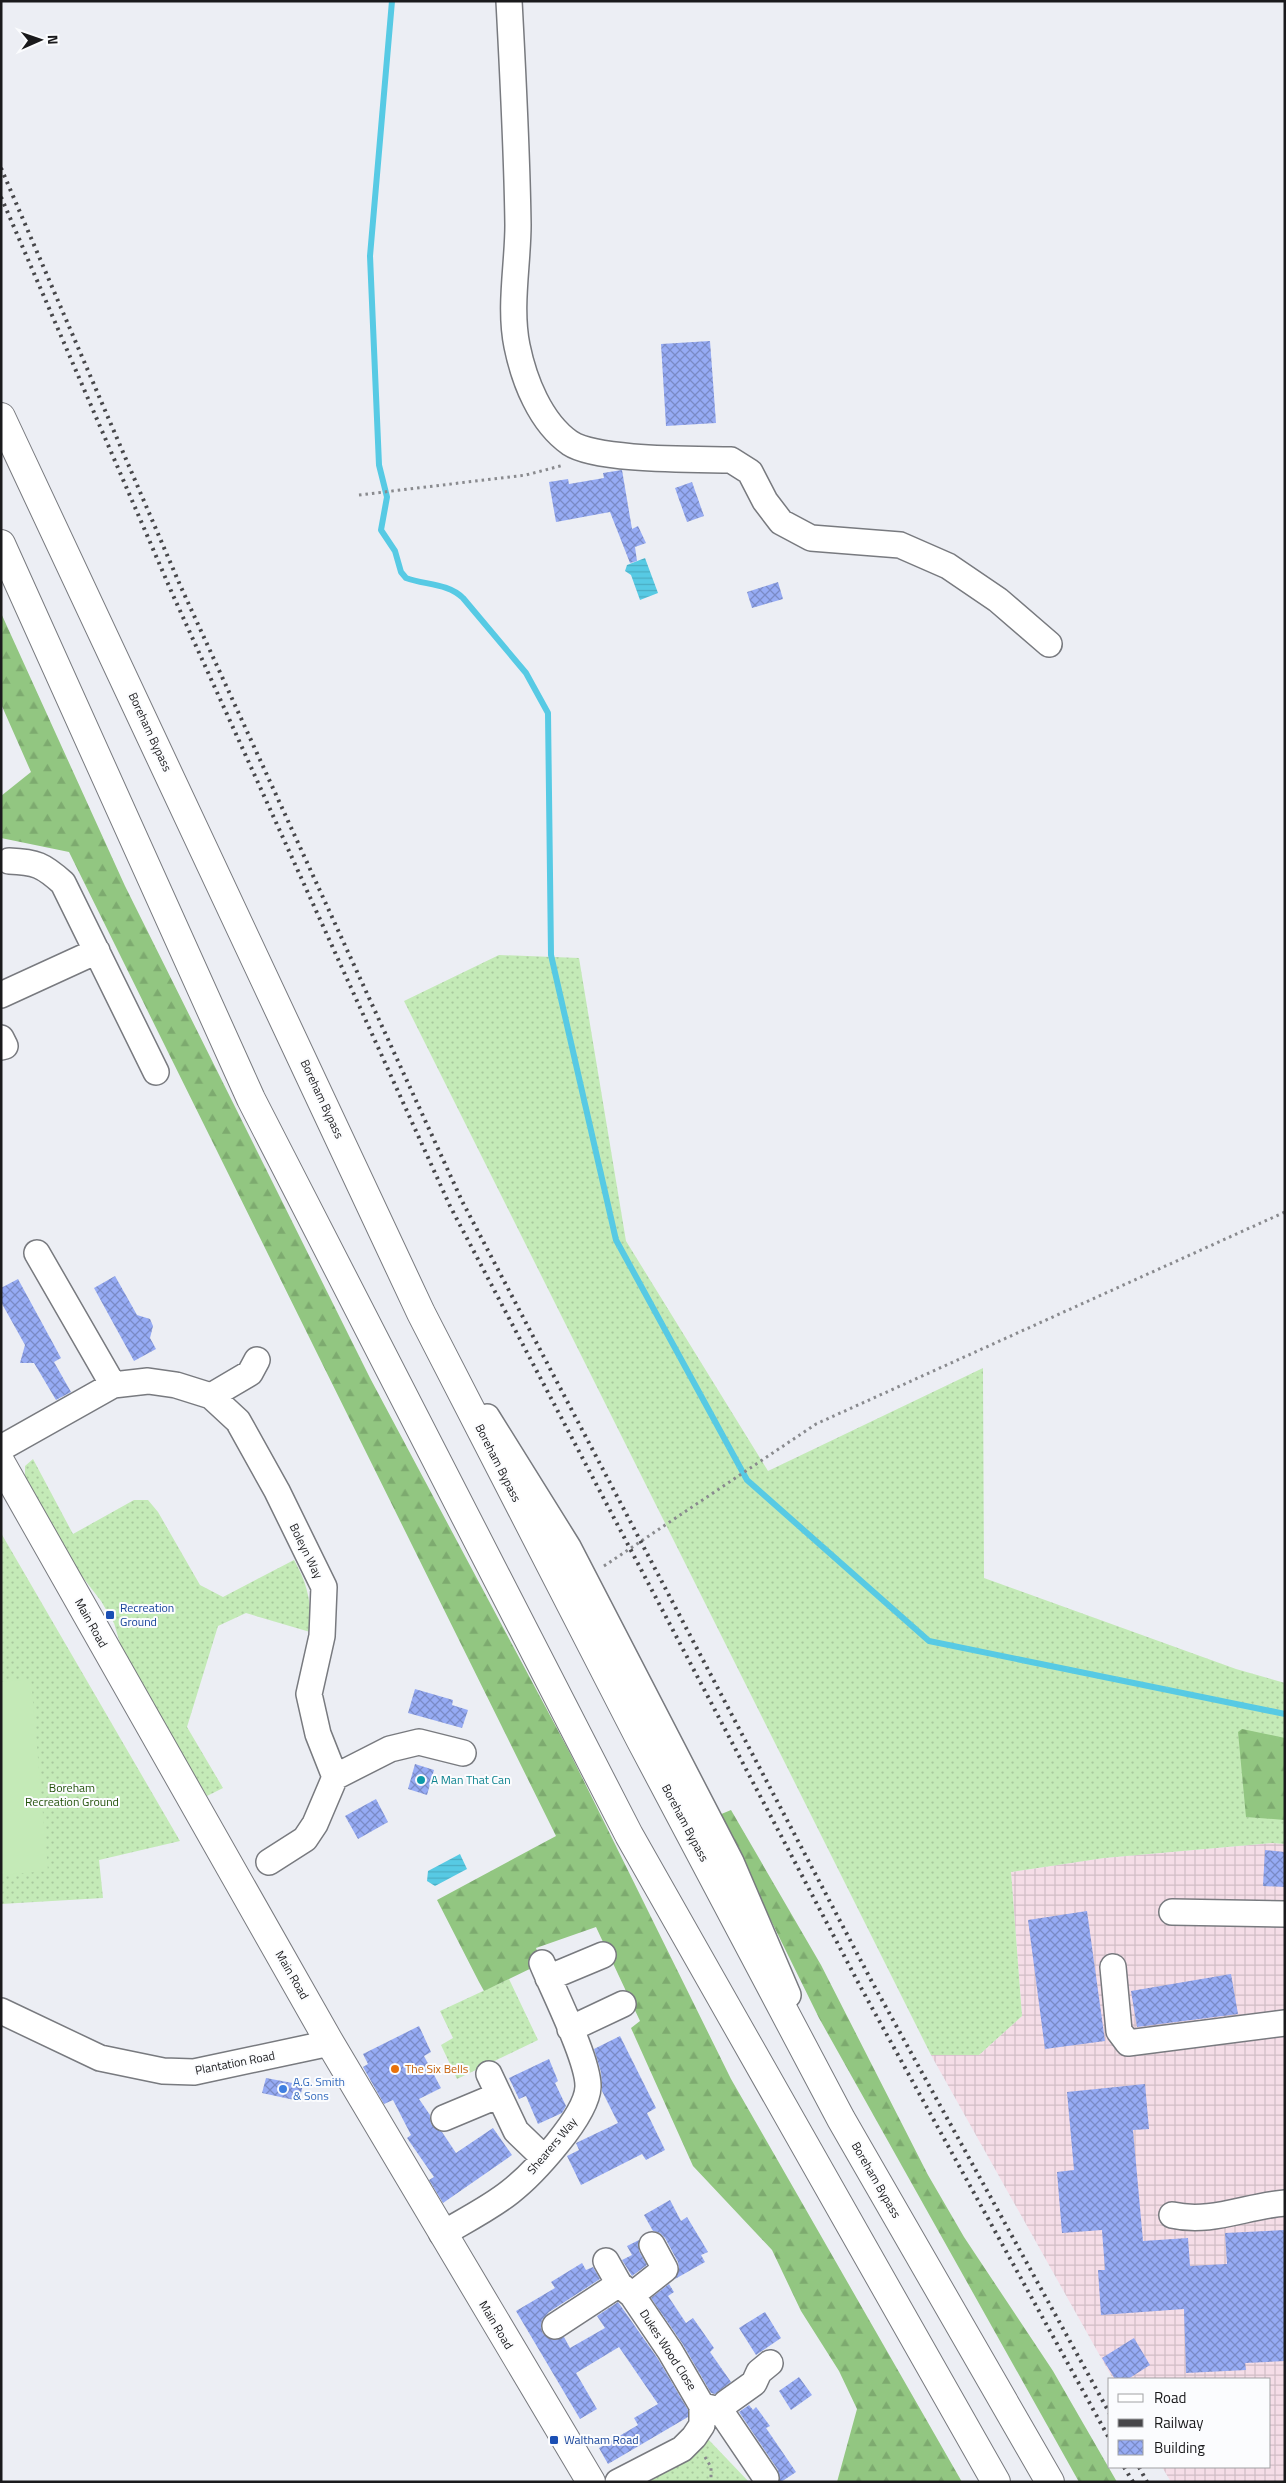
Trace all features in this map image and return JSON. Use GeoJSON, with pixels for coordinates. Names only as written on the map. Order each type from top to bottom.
{"type":"FeatureCollection","features":[{"type":"Feature","properties":{"kind":"main road","name":"Boreham Bypass"},"geometry":{"type":"LineString","coordinates":[[1,417],[421,1313],[640,1739],[841,2119],[1050,2482]]}},
{"type":"Feature","properties":{"kind":"main road"},"geometry":{"type":"LineString","coordinates":[[1,544],[252,1099],[615,1808],[996,2482]]}},
{"type":"Feature","properties":{"kind":"main road","name":"Main Road"},"geometry":{"type":"LineString","coordinates":[[1,1463],[330,2043],[591,2482]]}},
{"type":"Feature","properties":{"kind":"street"},"geometry":{"type":"LineString","coordinates":[[509,1],[518,226],[515,302],[516,345],[526,379],[545,416],[556,431],[572,444],[594,453],[617,456],[731,460],[750,472],[765,501],[781,522],[812,538],[900,545],[948,566],[998,600],[1048,644]]}},
{"type":"Feature","properties":{"kind":"street"},"geometry":{"type":"LineString","coordinates":[[9,861],[32,862],[45,867],[63,883],[156,1072]]}},
{"type":"Feature","properties":{"kind":"street"},"geometry":{"type":"LineString","coordinates":[[1,995],[96,951]]}},
{"type":"Feature","properties":{"kind":"street"},"geometry":{"type":"LineString","coordinates":[[37,1253],[113,1385]]}},
{"type":"Feature","properties":{"kind":"street"},"geometry":{"type":"LineString","coordinates":[[421,1313],[568,1547],[585,1579],[731,1862],[841,2119]]}},
{"type":"Feature","properties":{"kind":"street"},"geometry":{"type":"LineString","coordinates":[[211,1396],[250,1374],[257,1360]]}},
{"type":"Feature","properties":{"kind":"street","name":"Boleyn Way"},"geometry":{"type":"LineString","coordinates":[[1,1448],[113,1385],[148,1381],[176,1384],[211,1396],[238,1421],[277,1491],[324,1587],[322,1636],[309,1694],[318,1734],[335,1777]]}},
{"type":"Feature","properties":{"kind":"street"},"geometry":{"type":"LineString","coordinates":[[269,1862],[305,1839],[324,1807],[335,1777],[390,1749],[419,1742],[463,1753]]}},
{"type":"Feature","properties":{"kind":"street"},"geometry":{"type":"LineString","coordinates":[[1172,1912],[1285,1914]]}},
{"type":"Feature","properties":{"kind":"street","name":"Shearers Way"},"geometry":{"type":"LineString","coordinates":[[442,2234],[510,2193],[544,2158],[578,2114],[588,2088],[582,2058],[545,1971],[603,1956]]}},
{"type":"Feature","properties":{"kind":"street"},"geometry":{"type":"LineString","coordinates":[[1113,1967],[1119,2031],[1128,2043],[1285,2023]]}},
{"type":"Feature","properties":{"kind":"street"},"geometry":{"type":"LineString","coordinates":[[570,2028],[623,2004]]}},
{"type":"Feature","properties":{"kind":"street","name":"Plantation Road"},"geometry":{"type":"LineString","coordinates":[[1,2011],[100,2058],[163,2071],[194,2072],[330,2043]]}},
{"type":"Feature","properties":{"kind":"street"},"geometry":{"type":"LineString","coordinates":[[444,2118],[494,2084],[516,2131],[544,2158]]}},
{"type":"Feature","properties":{"kind":"street"},"geometry":{"type":"LineString","coordinates":[[1172,2215],[1187,2219],[1210,2218],[1267,2204],[1285,2203]]}},
{"type":"Feature","properties":{"kind":"street"},"geometry":{"type":"LineString","coordinates":[[555,2326],[665,2269],[652,2245]]}},
{"type":"Feature","properties":{"kind":"street","name":"Dukes Wood Close"},"geometry":{"type":"LineString","coordinates":[[606,2261],[711,2408],[766,2478]]}},
{"type":"Feature","properties":{"kind":"street"},"geometry":{"type":"LineString","coordinates":[[618,2482],[682,2449],[694,2437],[711,2408],[726,2403],[754,2382],[759,2372],[770,2363]]}},
{"type":"Feature","properties":{"kind":"path"},"geometry":{"type":"LineString","coordinates":[[359,495],[526,475],[567,465],[594,453]]}},
{"type":"Feature","properties":{"kind":"path"},"geometry":{"type":"LineString","coordinates":[[585,1579],[816,1424],[1285,1212]]}},
{"type":"Feature","properties":{"kind":"shaded area"},"geometry":{"type":"Polygon","coordinates":[[[1272,1843],[1285,1844],[1285,2482],[1171,2482],[1163,2468],[1271,2468],[1271,2378],[1112,2378],[931,2055],[979,2055],[1022,2016],[1011,1872],[1104,1858],[1272,1843]]]}},
{"type":"Feature","properties":{"kind":"green space"},"geometry":{"type":"Polygon","coordinates":[[[1,613],[125,886],[370,1378],[569,1751],[731,2079],[962,2482],[837,2482],[857,2409],[839,2371],[801,2311],[772,2250],[693,2166],[631,2028],[640,2021],[596,1927],[536,1948],[542,1963],[484,1991],[479,1982],[437,1900],[556,1836],[69,852],[1,838],[1,796],[31,772],[1,704],[1,613]]]}},
{"type":"Feature","properties":{"kind":"green space"},"geometry":{"type":"Polygon","coordinates":[[[499,955],[579,958],[626,1241],[768,1471],[983,1368],[984,1578],[1236,1669],[1285,1683],[1285,1844],[1272,1843],[1104,1858],[1011,1872],[1022,2016],[979,2055],[931,2055],[404,1001],[499,955]]]}},
{"type":"Feature","properties":{"kind":"green space"},"geometry":{"type":"Polygon","coordinates":[[[33,1459],[73,1534],[134,1500],[148,1500],[158,1512],[200,1585],[223,1597],[294,1560],[303,1578],[308,1595],[310,1632],[246,1613],[218,1626],[187,1727],[223,1788],[207,1796],[147,1696],[127,1667],[114,1623],[101,1601],[64,1553],[30,1488],[25,1476],[25,1466],[33,1459]]]}},
{"type":"Feature","properties":{"kind":"green space","name":"Boreham Recreation Ground"},"geometry":{"type":"Polygon","coordinates":[[[1,1533],[180,1841],[99,1860],[103,1898],[1,1904],[1,1533]]]}},
{"type":"Feature","properties":{"kind":"green space"},"geometry":{"type":"Polygon","coordinates":[[[31,1679],[48,1871],[1,1875],[1,1682],[31,1679]]]}},
{"type":"Feature","properties":{"kind":"green space"},"geometry":{"type":"Polygon","coordinates":[[[1242,1729],[1285,1738],[1285,1820],[1246,1817],[1238,1732],[1242,1729]]]}},
{"type":"Feature","properties":{"kind":"green space"},"geometry":{"type":"Polygon","coordinates":[[[731,1810],[821,1965],[928,2175],[964,2237],[1053,2371],[1117,2482],[1079,2482],[819,2018],[719,1815],[731,1810]]]}},
{"type":"Feature","properties":{"kind":"green space"},"geometry":{"type":"Polygon","coordinates":[[[509,1979],[538,2040],[457,2079],[441,2045],[453,2038],[440,2011],[509,1979]]]}},
{"type":"Feature","properties":{"kind":"green space"},"geometry":{"type":"Polygon","coordinates":[[[707,2438],[749,2482],[637,2482],[695,2454],[707,2438]]]}},
{"type":"Feature","properties":{"kind":"water"},"geometry":{"type":"Polygon","coordinates":[[[645,558],[658,593],[640,600],[631,575],[625,571],[627,565],[645,558]]]}},
{"type":"Feature","properties":{"kind":"water"},"geometry":{"type":"Polygon","coordinates":[[[460,1854],[467,1869],[435,1886],[427,1881],[428,1871],[460,1854]]]}},
{"type":"Feature","properties":{"kind":"building"},"geometry":{"type":"Polygon","coordinates":[[[710,341],[716,423],[666,426],[661,344],[710,341]]]}},
{"type":"Feature","properties":{"kind":"building"},"geometry":{"type":"Polygon","coordinates":[[[622,470],[632,529],[638,526],[646,543],[635,547],[637,561],[630,563],[610,512],[556,522],[549,482],[568,479],[569,484],[604,478],[603,473],[622,470]]]}},
{"type":"Feature","properties":{"kind":"building"},"geometry":{"type":"Polygon","coordinates":[[[692,482],[704,516],[687,522],[675,488],[692,482]]]}},
{"type":"Feature","properties":{"kind":"building"},"geometry":{"type":"Polygon","coordinates":[[[778,582],[783,599],[752,608],[747,592],[778,582]]]}},
{"type":"Feature","properties":{"kind":"building"},"geometry":{"type":"Polygon","coordinates":[[[115,1276],[137,1315],[150,1319],[153,1326],[150,1338],[156,1349],[134,1361],[94,1288],[115,1276]]]}},
{"type":"Feature","properties":{"kind":"building"},"geometry":{"type":"Polygon","coordinates":[[[18,1279],[61,1358],[54,1362],[71,1392],[56,1400],[34,1363],[20,1363],[25,1345],[1,1302],[1,1288],[18,1279]]]}},
{"type":"Feature","properties":{"kind":"building"},"geometry":{"type":"Polygon","coordinates":[[[415,1689],[453,1700],[452,1705],[468,1710],[462,1728],[408,1713],[415,1689]]]}},
{"type":"Feature","properties":{"kind":"building","name":"A Man That Can"},"geometry":{"type":"Polygon","coordinates":[[[415,1764],[434,1770],[427,1795],[408,1789],[415,1764]]]}},
{"type":"Feature","properties":{"kind":"building"},"geometry":{"type":"Polygon","coordinates":[[[376,1799],[388,1822],[358,1839],[345,1816],[376,1799]]]}},
{"type":"Feature","properties":{"kind":"building"},"geometry":{"type":"Polygon","coordinates":[[[1265,1850],[1285,1852],[1285,1887],[1263,1886],[1265,1850]]]}},
{"type":"Feature","properties":{"kind":"building"},"geometry":{"type":"Polygon","coordinates":[[[1087,1911],[1105,2041],[1045,2049],[1028,1920],[1087,1911]]]}},
{"type":"Feature","properties":{"kind":"building"},"geometry":{"type":"Polygon","coordinates":[[[1231,1974],[1238,2014],[1137,2027],[1131,1991],[1231,1974]]]}},
{"type":"Feature","properties":{"kind":"building"},"geometry":{"type":"Polygon","coordinates":[[[419,2026],[431,2052],[424,2056],[441,2088],[419,2099],[430,2115],[431,2124],[442,2132],[456,2153],[493,2128],[512,2155],[443,2203],[429,2180],[434,2177],[407,2138],[411,2135],[393,2100],[384,2104],[363,2067],[368,2064],[363,2054],[419,2026]]]}},
{"type":"Feature","properties":{"kind":"building"},"geometry":{"type":"Polygon","coordinates":[[[620,2036],[656,2108],[647,2113],[665,2150],[646,2160],[642,2154],[581,2185],[567,2156],[579,2150],[576,2143],[618,2123],[602,2091],[601,2072],[594,2049],[620,2036]]]}},
{"type":"Feature","properties":{"kind":"building"},"geometry":{"type":"Polygon","coordinates":[[[549,2059],[558,2081],[555,2083],[566,2106],[562,2113],[538,2124],[526,2096],[519,2099],[509,2078],[549,2059]]]}},
{"type":"Feature","properties":{"kind":"building","name":"A.G. Smith & Sons"},"geometry":{"type":"Polygon","coordinates":[[[266,2078],[303,2085],[299,2101],[262,2093],[266,2078]]]}},
{"type":"Feature","properties":{"kind":"building"},"geometry":{"type":"Polygon","coordinates":[[[1145,2084],[1149,2129],[1133,2130],[1143,2241],[1188,2238],[1190,2266],[1227,2264],[1225,2233],[1285,2230],[1285,2361],[1245,2363],[1246,2370],[1186,2373],[1184,2309],[1101,2315],[1098,2270],[1105,2270],[1102,2230],[1062,2233],[1057,2172],[1074,2170],[1067,2092],[1145,2084]]]}},
{"type":"Feature","properties":{"kind":"building"},"geometry":{"type":"Polygon","coordinates":[[[670,2200],[681,2221],[687,2217],[708,2252],[701,2255],[705,2262],[675,2279],[679,2269],[678,2262],[665,2238],[660,2233],[653,2231],[644,2215],[670,2200]]]}},
{"type":"Feature","properties":{"kind":"building"},"geometry":{"type":"Polygon","coordinates":[[[639,2240],[639,2251],[647,2265],[632,2276],[622,2260],[632,2255],[627,2246],[639,2240]]]}},
{"type":"Feature","properties":{"kind":"building"},"geometry":{"type":"Polygon","coordinates":[[[582,2263],[586,2270],[593,2267],[600,2279],[549,2312],[542,2320],[543,2334],[555,2340],[564,2337],[570,2348],[605,2328],[597,2316],[618,2302],[658,2359],[688,2410],[688,2417],[608,2464],[599,2448],[638,2425],[634,2418],[658,2404],[619,2347],[576,2373],[597,2409],[580,2419],[516,2311],[555,2288],[551,2282],[582,2263]]]}},
{"type":"Feature","properties":{"kind":"building"},"geometry":{"type":"Polygon","coordinates":[[[669,2284],[674,2292],[668,2296],[686,2323],[693,2318],[714,2348],[710,2352],[731,2382],[715,2394],[711,2393],[682,2343],[651,2298],[669,2284]]]}},
{"type":"Feature","properties":{"kind":"building"},"geometry":{"type":"Polygon","coordinates":[[[765,2312],[781,2338],[756,2355],[739,2328],[765,2312]]]}},
{"type":"Feature","properties":{"kind":"building"},"geometry":{"type":"Polygon","coordinates":[[[1134,2338],[1150,2365],[1130,2378],[1114,2378],[1102,2358],[1134,2338]]]}},
{"type":"Feature","properties":{"kind":"building"},"geometry":{"type":"Polygon","coordinates":[[[799,2377],[812,2395],[791,2410],[779,2391],[799,2377]]]}},
{"type":"Feature","properties":{"kind":"building"},"geometry":{"type":"Polygon","coordinates":[[[749,2405],[753,2410],[756,2407],[770,2426],[766,2428],[796,2472],[781,2482],[779,2482],[778,2470],[739,2412],[749,2405]]]}},
{"type":"Feature","properties":{"kind":"waterway"},"geometry":{"type":"LineString","coordinates":[[392,1],[370,256],[379,465],[387,497],[381,530],[395,551],[401,572],[406,578],[443,587],[463,598],[526,673],[548,713],[551,955],[616,1240],[747,1480],[929,1641],[1285,1714]]}},
{"type":"Feature","properties":{"kind":"railway"},"geometry":{"type":"LineString","coordinates":[[1,168],[180,585],[462,1201],[871,1980],[1108,2410]]}},
{"type":"Feature","properties":{"kind":"railway"},"geometry":{"type":"LineString","coordinates":[[1,197],[172,593],[450,1206],[860,1986],[1108,2436]]}},
{"type":"Feature","properties":{"kind":"railway"},"geometry":{"type":"LineString","coordinates":[[1125,2468],[1133,2482]]}},
{"type":"Feature","properties":{"kind":"railway"},"geometry":{"type":"LineString","coordinates":[[1140,2468],[1147,2482]]}},
{"type":"Feature","properties":{"kind":"place","name":"Recreation Ground"},"geometry":{"type":"Point","coordinates":[110,1615]}},
{"type":"Feature","properties":{"kind":"place","name":"A Man That Can"},"geometry":{"type":"Point","coordinates":[421,1780]}},
{"type":"Feature","properties":{"kind":"place","name":"The Six Bells"},"geometry":{"type":"Point","coordinates":[395,2069]}},
{"type":"Feature","properties":{"kind":"place","name":"A.G. Smith & Sons"},"geometry":{"type":"Point","coordinates":[283,2089]}},
{"type":"Feature","properties":{"kind":"place","name":"Waltham Road"},"geometry":{"type":"Point","coordinates":[554,2440]}}]}
